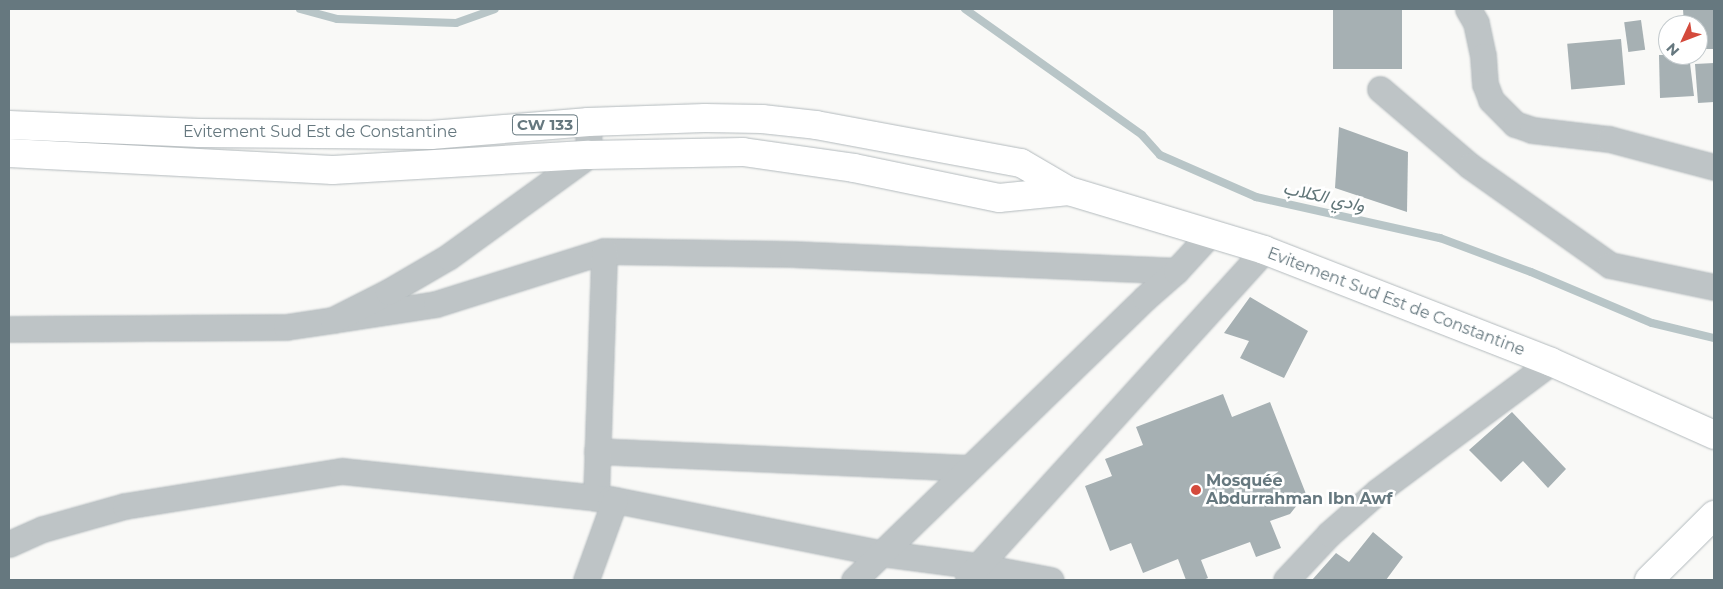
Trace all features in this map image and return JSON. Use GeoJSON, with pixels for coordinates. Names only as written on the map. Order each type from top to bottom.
{"type":"FeatureCollection","features":[{"type":"Feature","properties":{"kind":"main road","name":"Evitement Sud Est de Constantine"},"geometry":{"type":"LineString","coordinates":[[9,125],[199,133],[431,134],[588,122],[705,118],[762,119],[816,125],[1021,163],[1069,191],[1208,235],[1264,250],[1552,362],[1714,435]]}},
{"type":"Feature","properties":{"kind":"main road","name":"Evitement Sud Est de Constantine"},"geometry":{"type":"LineString","coordinates":[[9,153],[333,170],[589,155],[743,152],[854,168],[999,198],[1069,191]]}},
{"type":"Feature","properties":{"kind":"main road"},"geometry":{"type":"LineString","coordinates":[[1649,580],[1714,515]]}},
{"type":"Feature","properties":{"kind":"street"},"geometry":{"type":"LineString","coordinates":[[1468,9],[1476,23],[1483,56],[1485,84],[1491,100],[1515,124],[1532,130],[1609,139],[1714,167]]}},
{"type":"Feature","properties":{"kind":"street"},"geometry":{"type":"LineString","coordinates":[[1380,89],[1470,166],[1610,264],[1714,287]]}},
{"type":"Feature","properties":{"kind":"street"},"geometry":{"type":"LineString","coordinates":[[333,320],[388,292],[448,257],[589,155],[588,122]]}},
{"type":"Feature","properties":{"kind":"street"},"geometry":{"type":"LineString","coordinates":[[854,580],[1145,298],[1176,271],[1208,235]]}},
{"type":"Feature","properties":{"kind":"street"},"geometry":{"type":"LineString","coordinates":[[971,573],[1264,250]]}},
{"type":"Feature","properties":{"kind":"street"},"geometry":{"type":"LineString","coordinates":[[586,580],[605,499],[597,451],[604,251]]}},
{"type":"Feature","properties":{"kind":"street"},"geometry":{"type":"LineString","coordinates":[[9,329],[286,327],[436,304],[604,251],[792,254],[1176,271]]}},
{"type":"Feature","properties":{"kind":"street"},"geometry":{"type":"LineString","coordinates":[[1286,580],[1329,534],[1378,491],[1552,362]]}},
{"type":"Feature","properties":{"kind":"street"},"geometry":{"type":"LineString","coordinates":[[597,451],[968,468]]}},
{"type":"Feature","properties":{"kind":"street"},"geometry":{"type":"LineString","coordinates":[[9,544],[43,529],[126,506],[342,470],[605,499],[880,553],[971,573],[1051,580]]}},
{"type":"Feature","properties":{"kind":"building"},"geometry":{"type":"Polygon","coordinates":[[[1333,9],[1402,9],[1402,69],[1333,69],[1333,9]]]}},
{"type":"Feature","properties":{"kind":"building"},"geometry":{"type":"Polygon","coordinates":[[[1683,9],[1714,9],[1714,49],[1708,49],[1708,15],[1683,15],[1683,9]]]}},
{"type":"Feature","properties":{"kind":"building"},"geometry":{"type":"Polygon","coordinates":[[[1641,20],[1645,50],[1628,52],[1624,22],[1641,20]]]}},
{"type":"Feature","properties":{"kind":"building"},"geometry":{"type":"Polygon","coordinates":[[[1621,39],[1625,85],[1571,90],[1567,44],[1621,39]]]}},
{"type":"Feature","properties":{"kind":"building"},"geometry":{"type":"Polygon","coordinates":[[[1708,63],[1714,63],[1714,102],[1698,103],[1695,65],[1708,65],[1708,63]]]}},
{"type":"Feature","properties":{"kind":"building"},"geometry":{"type":"Polygon","coordinates":[[[1659,65],[1690,65],[1694,96],[1660,98],[1659,65]]]}},
{"type":"Feature","properties":{"kind":"building"},"geometry":{"type":"Polygon","coordinates":[[[1339,127],[1408,152],[1407,212],[1335,188],[1339,127]]]}},
{"type":"Feature","properties":{"kind":"building"},"geometry":{"type":"Polygon","coordinates":[[[1250,297],[1308,331],[1284,378],[1240,358],[1249,341],[1224,333],[1250,297]]]}},
{"type":"Feature","properties":{"kind":"building","name":"Mosquée Abdurrahman Ibn Awf"},"geometry":{"type":"Polygon","coordinates":[[[1223,394],[1232,417],[1270,402],[1306,494],[1290,514],[1270,521],[1281,548],[1256,557],[1250,542],[1201,560],[1208,578],[1203,580],[1186,580],[1178,559],[1143,573],[1131,543],[1110,551],[1085,486],[1112,476],[1105,459],[1143,445],[1136,427],[1223,394]]]}},
{"type":"Feature","properties":{"kind":"building"},"geometry":{"type":"Polygon","coordinates":[[[1512,412],[1566,469],[1548,488],[1523,461],[1501,482],[1469,450],[1512,412]]]}},
{"type":"Feature","properties":{"kind":"building"},"geometry":{"type":"Polygon","coordinates":[[[1373,532],[1403,557],[1386,580],[1312,580],[1336,553],[1349,562],[1373,532]]]}},
{"type":"Feature","properties":{"kind":"waterway","name":"وادي الكلاب"},"geometry":{"type":"LineString","coordinates":[[300,9],[337,19],[456,23],[495,9]]}},
{"type":"Feature","properties":{"kind":"waterway","name":"وادي الكلاب"},"geometry":{"type":"LineString","coordinates":[[965,9],[1142,135],[1160,155],[1256,197],[1440,238],[1531,272],[1652,323],[1714,338]]}},
{"type":"Feature","properties":{"kind":"place","name":"Mosquée Abdurrahman Ibn Awf"},"geometry":{"type":"Point","coordinates":[1196,490]}}]}
